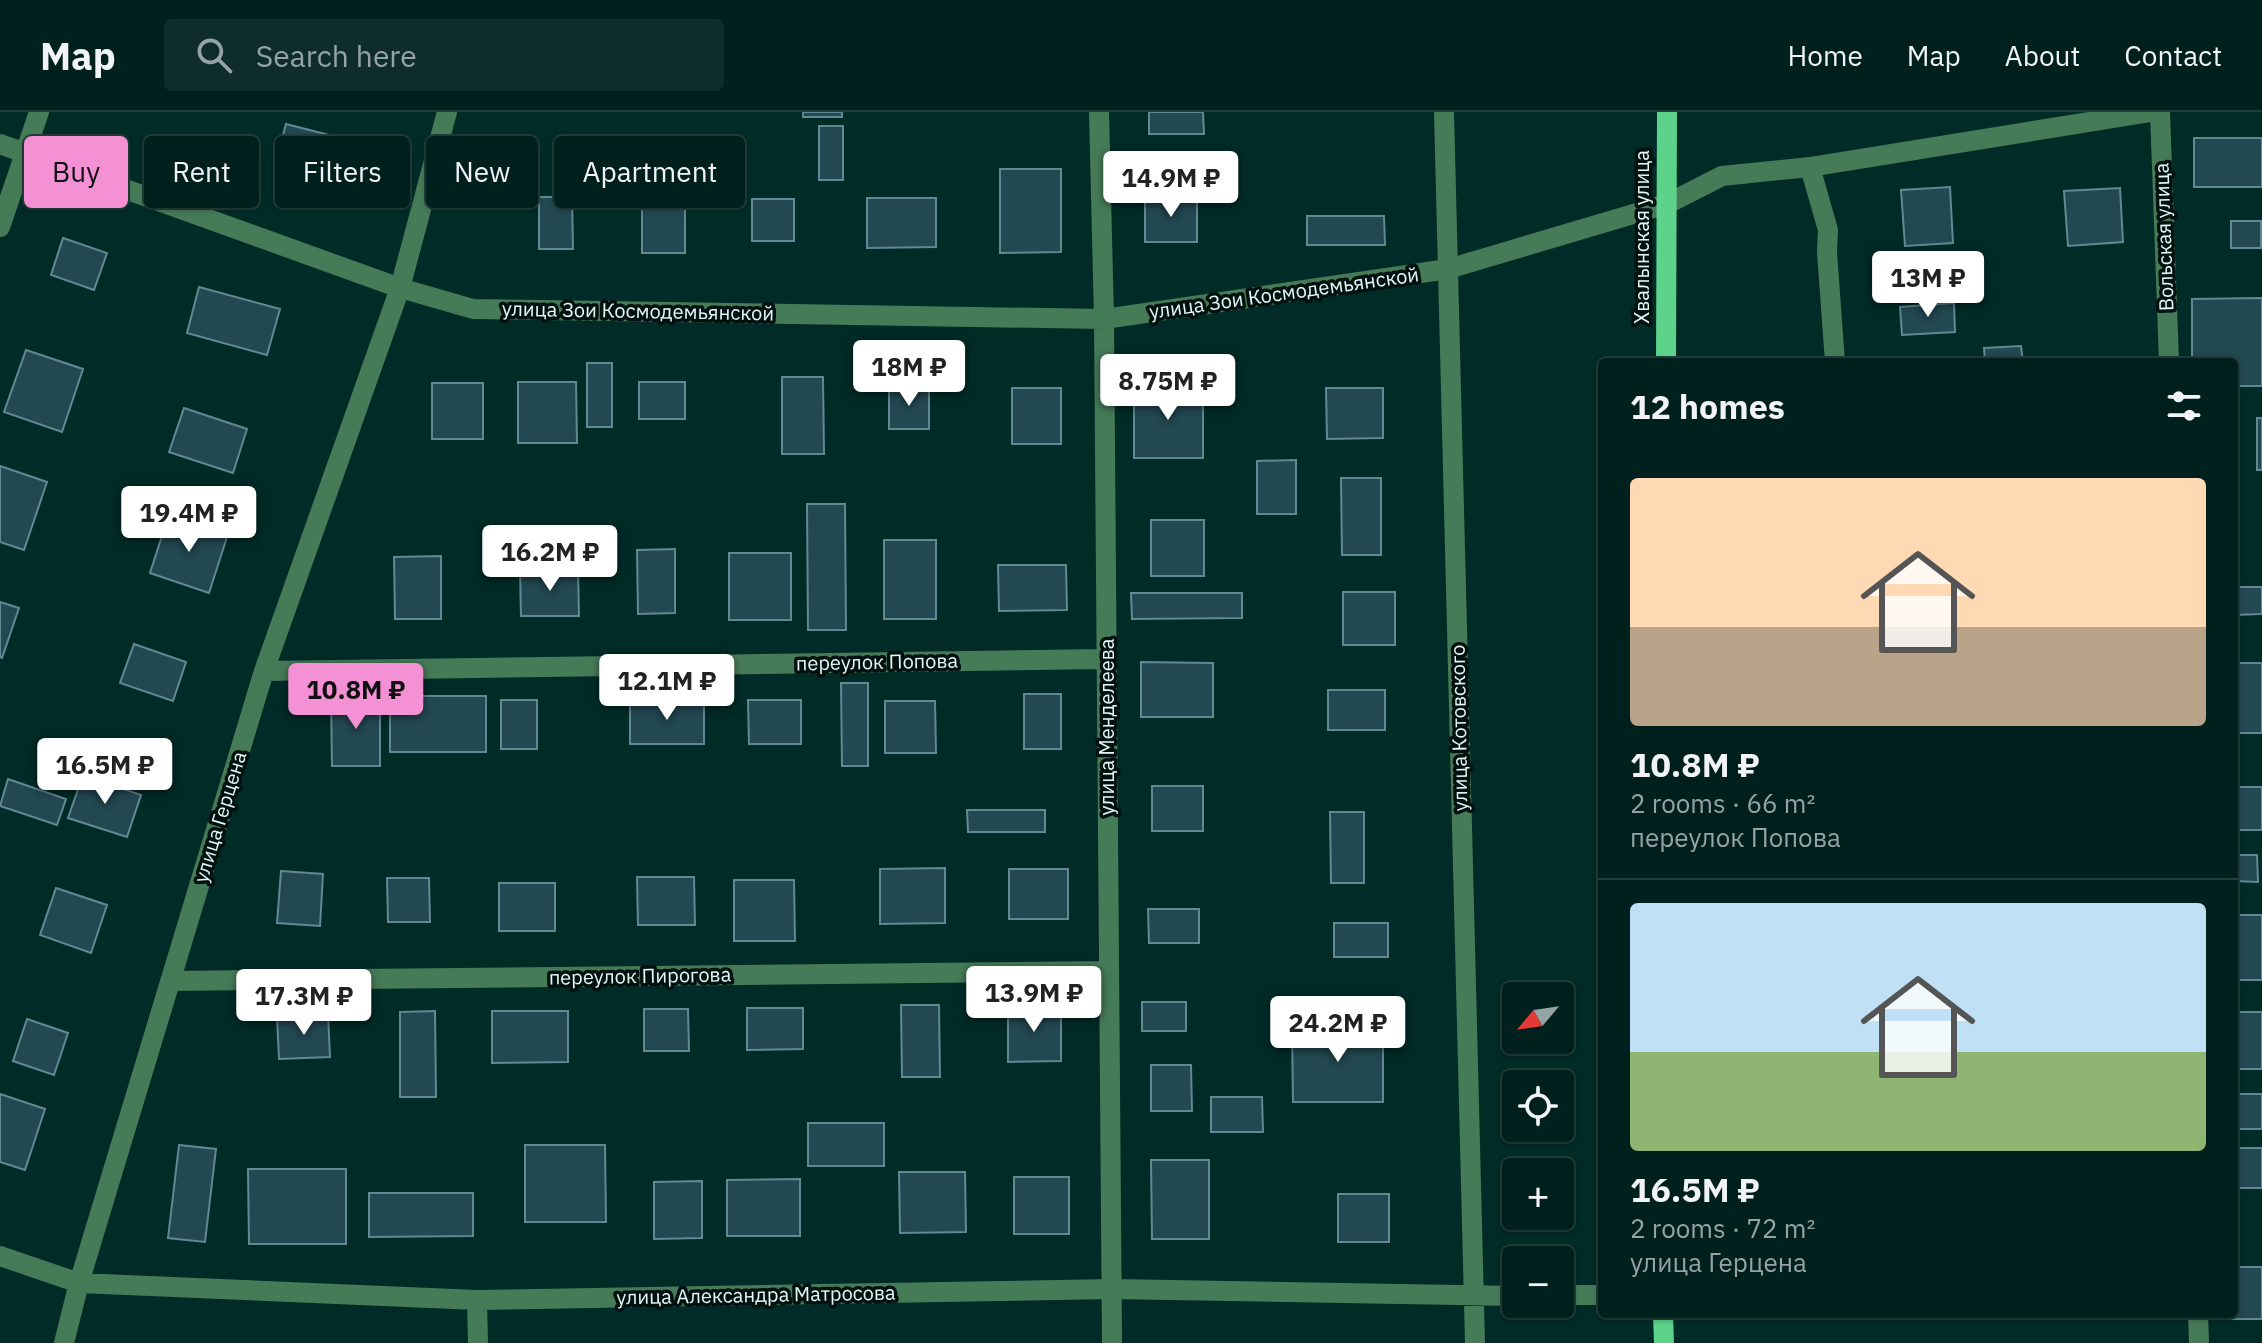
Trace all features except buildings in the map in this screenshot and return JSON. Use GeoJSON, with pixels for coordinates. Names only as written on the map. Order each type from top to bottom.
{"type":"FeatureCollection","features":[{"type":"Feature","properties":{"kind":"main road","name":"Хвалынская улица"},"geometry":{"type":"LineString","coordinates":[[1666,358],[1667,112]]}},
{"type":"Feature","properties":{"kind":"main road"},"geometry":{"type":"LineString","coordinates":[[1663,1318],[1664,1343]]}},
{"type":"Feature","properties":{"kind":"street"},"geometry":{"type":"LineString","coordinates":[[31,136],[39,112]]}},
{"type":"Feature","properties":{"kind":"street","name":"улица Герцена"},"geometry":{"type":"LineString","coordinates":[[64,1343],[79,1283],[264,671],[400,288],[447,112]]}},
{"type":"Feature","properties":{"kind":"street","name":"улица Менделеева"},"geometry":{"type":"LineString","coordinates":[[1099,112],[1104,319],[1112,1343]]}},
{"type":"Feature","properties":{"kind":"street","name":"улица Котовского"},"geometry":{"type":"LineString","coordinates":[[1444,112],[1475,1343]]}},
{"type":"Feature","properties":{"kind":"street","name":"улица Зои Космодемьянской"},"geometry":{"type":"LineString","coordinates":[[128,190],[400,288],[473,309],[1104,319],[1448,269],[1667,204],[1722,176],[1810,167],[2151,112]]}},
{"type":"Feature","properties":{"kind":"street","name":"Вольская улица"},"geometry":{"type":"LineString","coordinates":[[2160,112],[2169,358]]}},
{"type":"Feature","properties":{"kind":"street","name":"улица Зои Космодемьянской"},"geometry":{"type":"LineString","coordinates":[[0,144],[24,153]]}},
{"type":"Feature","properties":{"kind":"street"},"geometry":{"type":"LineString","coordinates":[[0,227],[24,156]]}},
{"type":"Feature","properties":{"kind":"street"},"geometry":{"type":"LineString","coordinates":[[1810,167],[1828,230],[1835,358]]}},
{"type":"Feature","properties":{"kind":"street","name":"переулок Попова"},"geometry":{"type":"LineString","coordinates":[[264,671],[1107,659]]}},
{"type":"Feature","properties":{"kind":"street","name":"переулок Пирогова"},"geometry":{"type":"LineString","coordinates":[[170,981],[1109,971]]}},
{"type":"Feature","properties":{"kind":"street","name":"улица Александра Матросова"},"geometry":{"type":"LineString","coordinates":[[0,1256],[79,1283],[477,1300],[1112,1289],[1502,1296]]}},
{"type":"Feature","properties":{"kind":"street"},"geometry":{"type":"LineString","coordinates":[[1574,1295],[1598,1295]]}},
{"type":"Feature","properties":{"kind":"street"},"geometry":{"type":"LineString","coordinates":[[477,1300],[478,1343]]}},
{"type":"Feature","properties":{"kind":"street"},"geometry":{"type":"LineString","coordinates":[[2198,1318],[2199,1343]]}}]}
